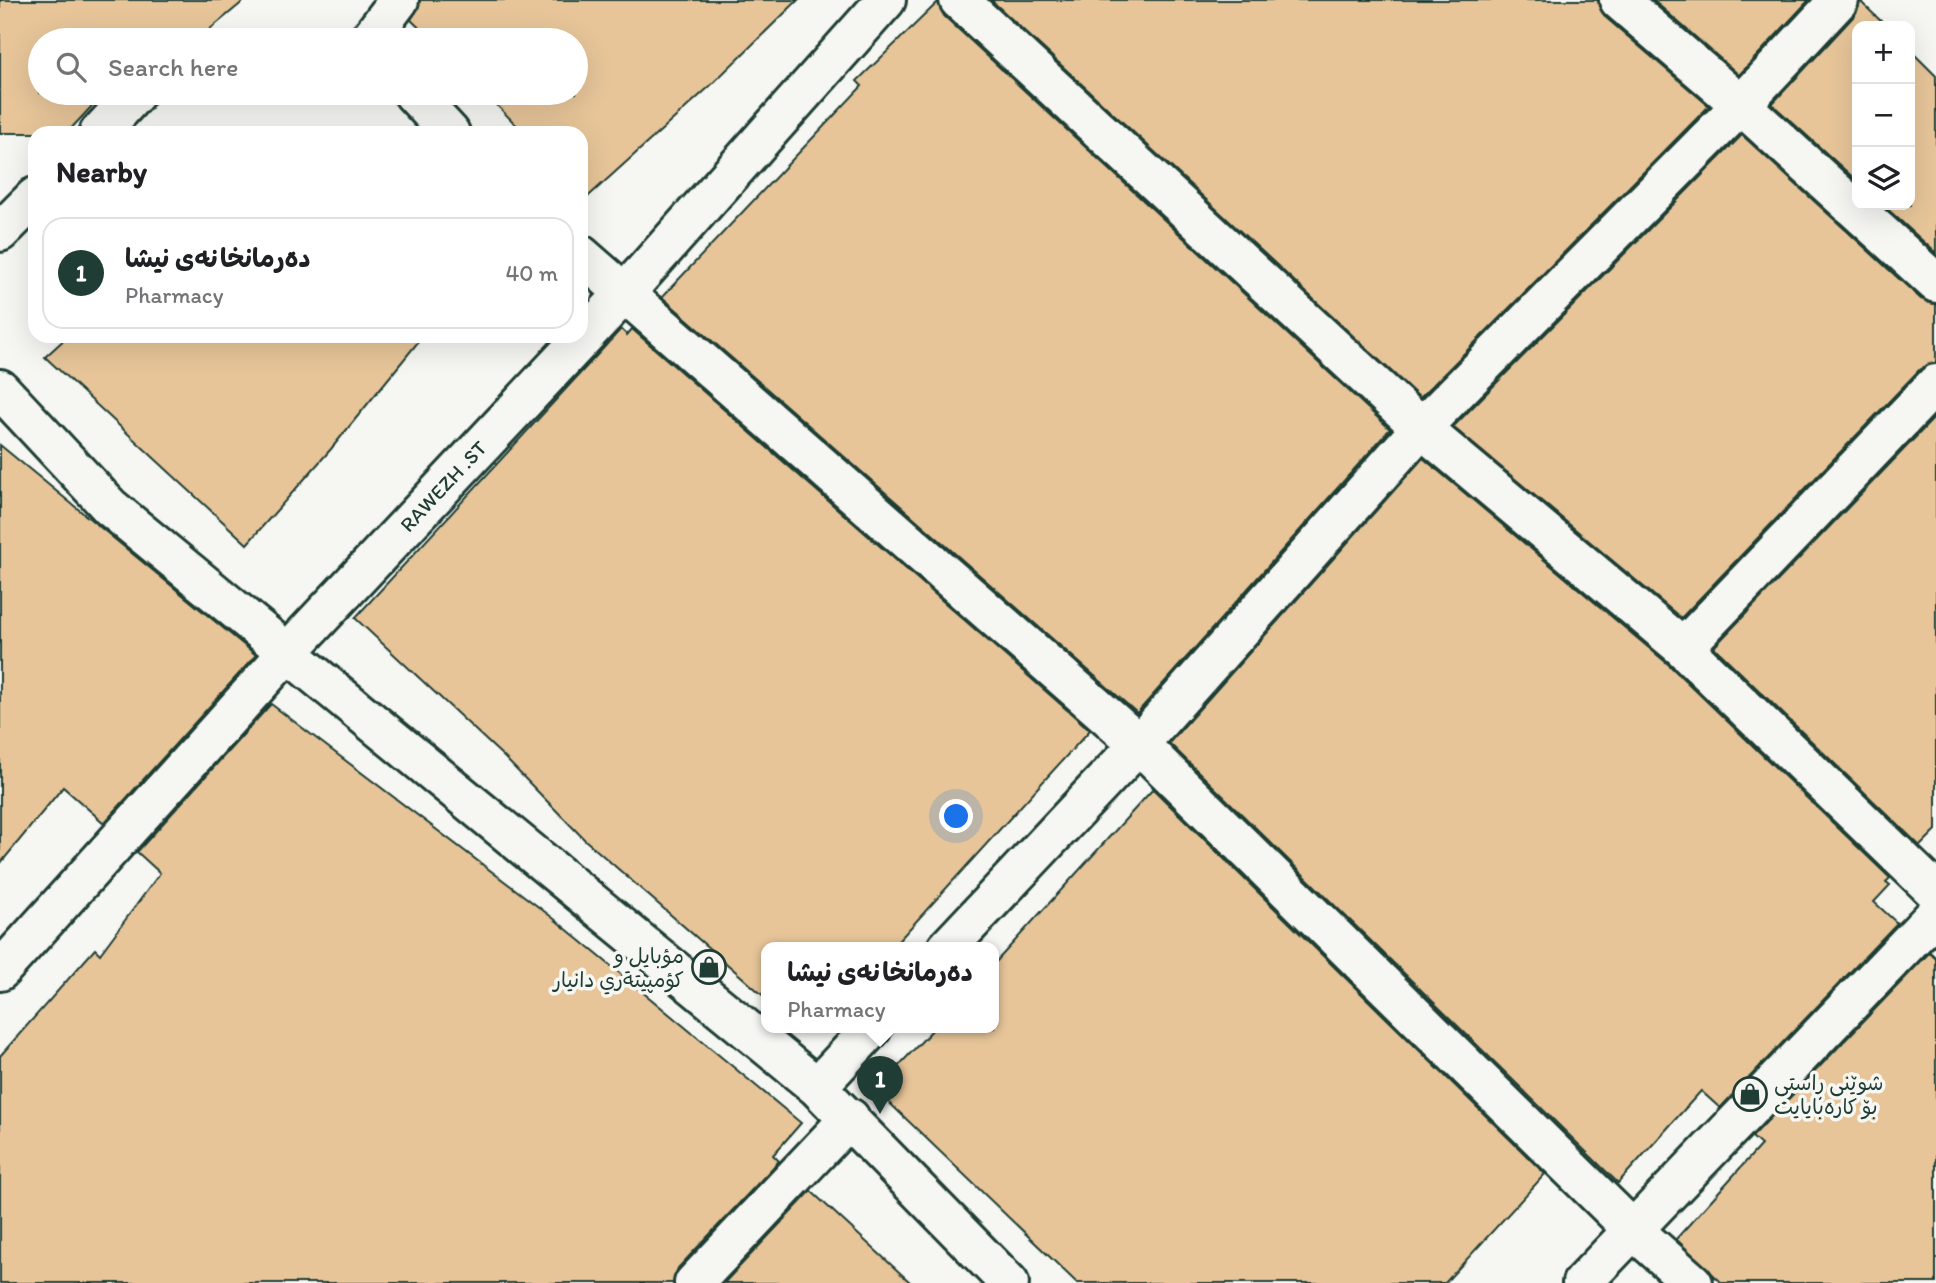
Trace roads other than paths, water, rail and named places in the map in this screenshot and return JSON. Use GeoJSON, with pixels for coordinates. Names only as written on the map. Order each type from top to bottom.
{"type":"FeatureCollection","features":[{"type":"Feature","properties":{"kind":"street"},"geometry":{"type":"LineString","coordinates":[[378,28],[399,0]]}},
{"type":"Feature","properties":{"kind":"street","name":"RAWEZH .ST"},"geometry":{"type":"LineString","coordinates":[[588,332],[886,0]]}},
{"type":"Feature","properties":{"kind":"street"},"geometry":{"type":"LineString","coordinates":[[959,0],[1421,428],[1683,648],[1936,892]]}},
{"type":"Feature","properties":{"kind":"street"},"geometry":{"type":"LineString","coordinates":[[1619,0],[1741,105],[1936,283]]}},
{"type":"Feature","properties":{"kind":"street"},"geometry":{"type":"LineString","coordinates":[[953,942],[1139,744],[1421,428],[1741,105],[1839,0]]}},
{"type":"Feature","properties":{"kind":"street"},"geometry":{"type":"LineString","coordinates":[[105,126],[125,105]]}},
{"type":"Feature","properties":{"kind":"street"},"geometry":{"type":"LineString","coordinates":[[423,105],[443,126]]}},
{"type":"Feature","properties":{"kind":"street"},"geometry":{"type":"LineString","coordinates":[[0,232],[28,204]]}},
{"type":"Feature","properties":{"kind":"street"},"geometry":{"type":"LineString","coordinates":[[588,261],[1139,744],[1632,1229],[1693,1283]]}},
{"type":"Feature","properties":{"kind":"street","name":"RAWEZH .ST"},"geometry":{"type":"LineString","coordinates":[[0,971],[288,652],[578,343]]}},
{"type":"Feature","properties":{"kind":"street"},"geometry":{"type":"LineString","coordinates":[[1683,648],[1936,384]]}},
{"type":"Feature","properties":{"kind":"street"},"geometry":{"type":"LineString","coordinates":[[0,389],[110,507],[817,1087],[1009,1283]]}},
{"type":"Feature","properties":{"kind":"street"},"geometry":{"type":"LineString","coordinates":[[1581,1283],[1936,914]]}},
{"type":"Feature","properties":{"kind":"street"},"geometry":{"type":"LineString","coordinates":[[817,1087],[867,1033]]}},
{"type":"Feature","properties":{"kind":"street"},"geometry":{"type":"LineString","coordinates":[[694,1283],[850,1118]]}},
{"type":"Feature","properties":{"kind":"place","name":"مؤبايل و كؤمپيتةري دانيار"},"geometry":{"type":"Point","coordinates":[709,967]}},
{"type":"Feature","properties":{"kind":"place","name":"شوێنی ڕاستی بۆ کارەبایایت"},"geometry":{"type":"Point","coordinates":[1750,1094]}},
{"type":"Feature","properties":{"kind":"place","name":"دەرمانخانەی نیشا"},"geometry":{"type":"Point","coordinates":[880,1114]}}]}
